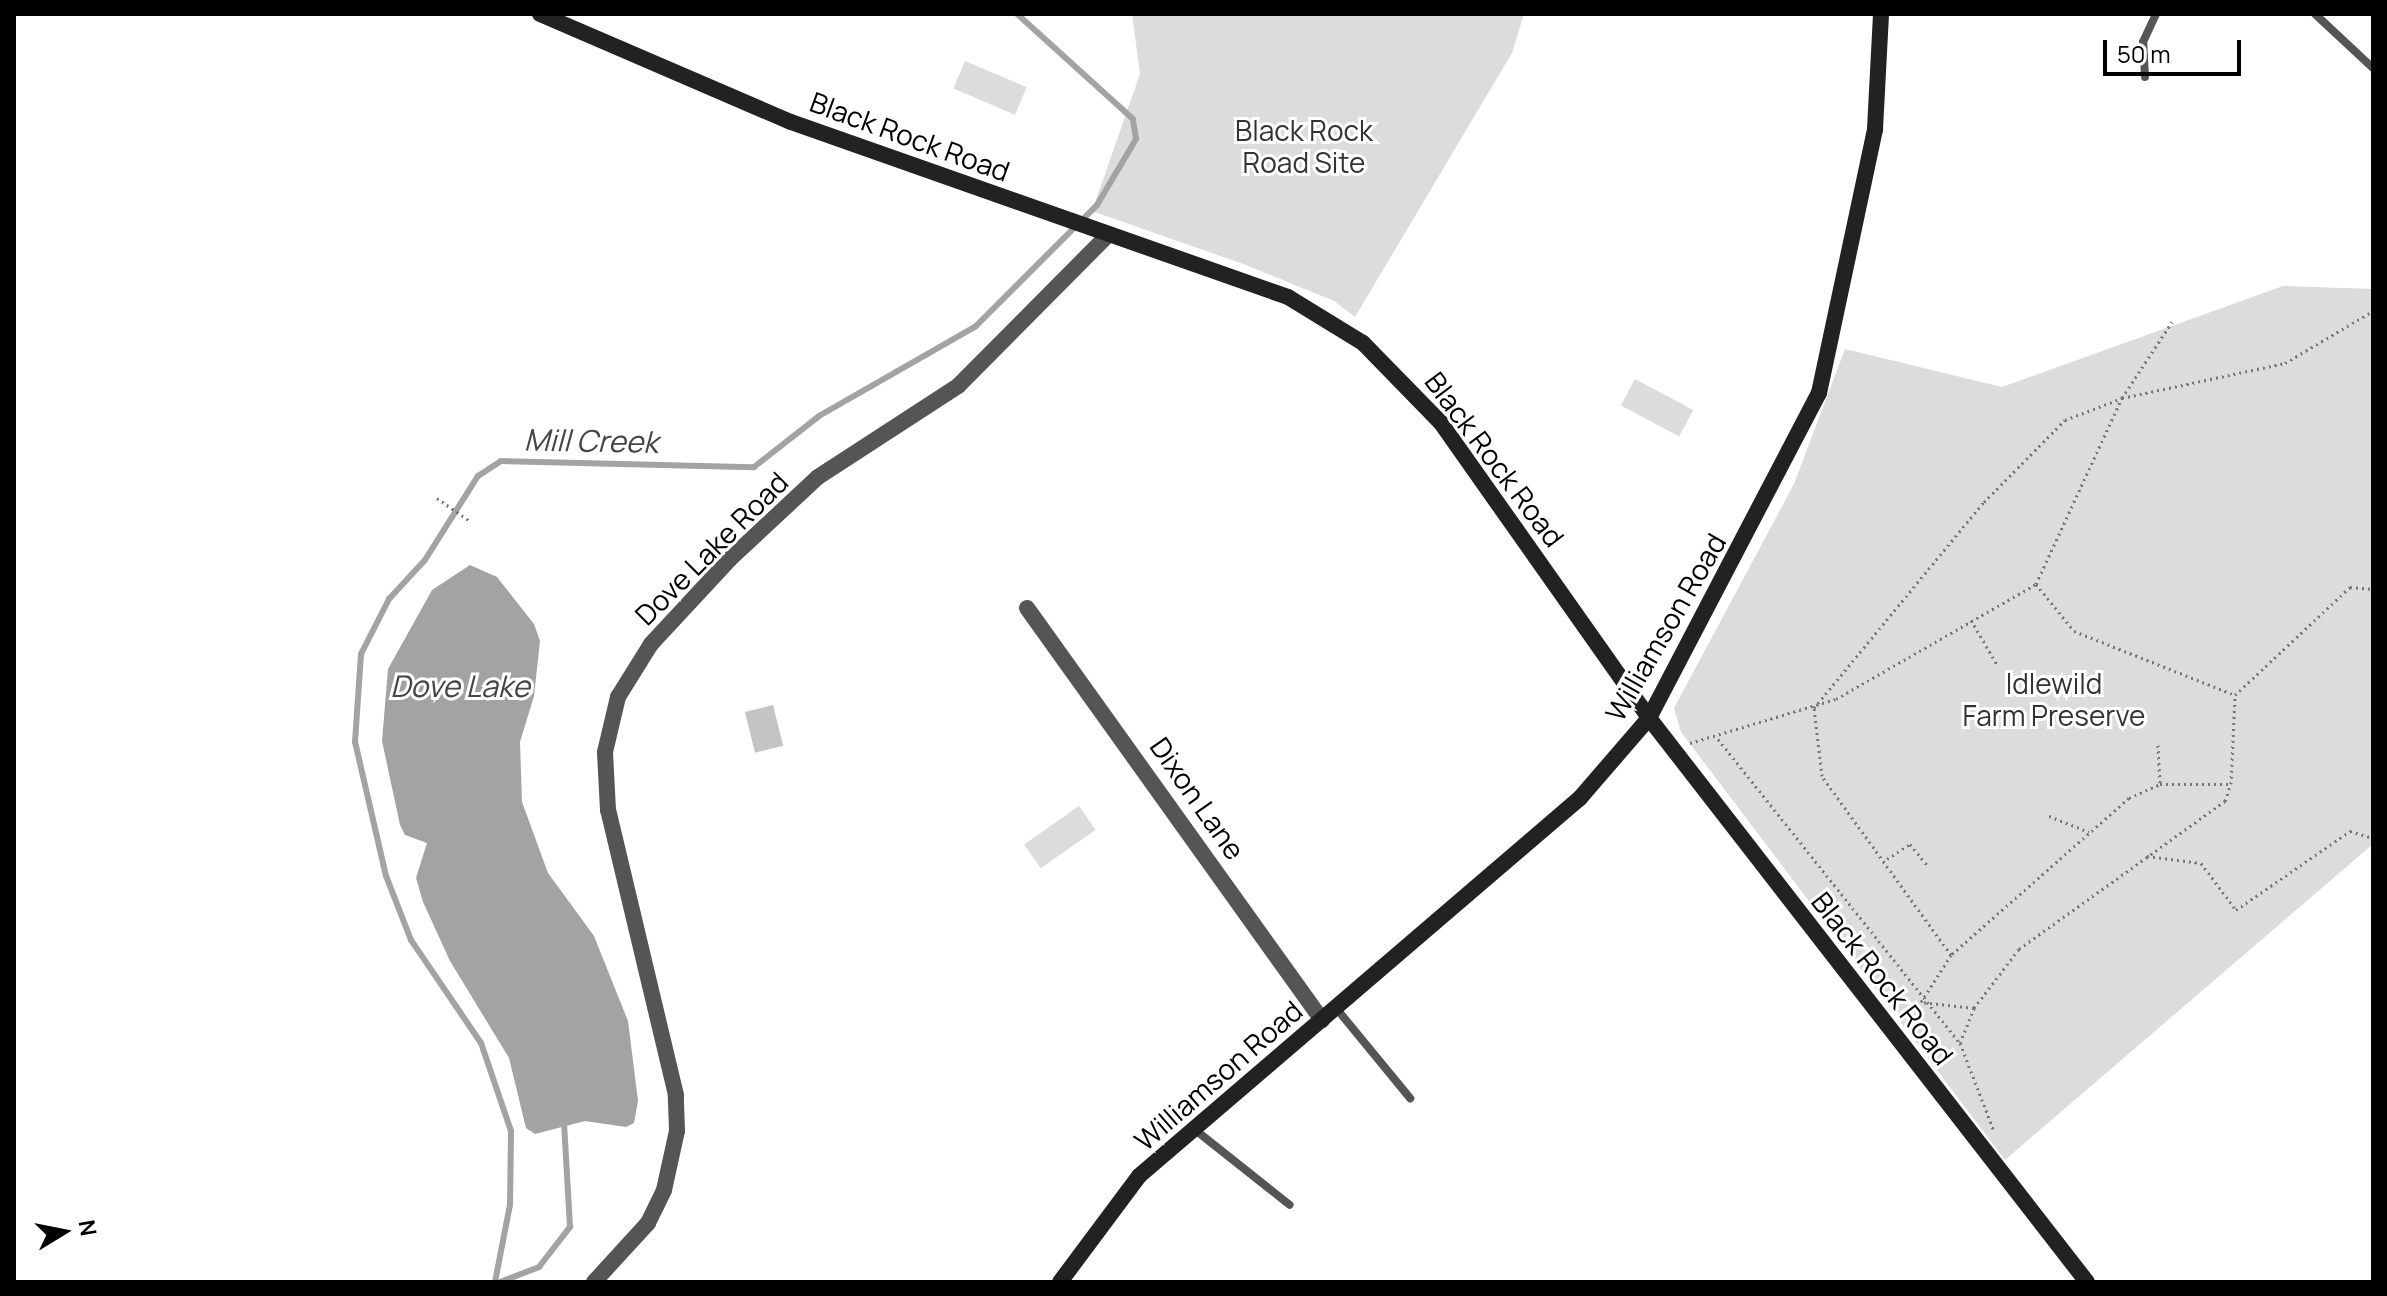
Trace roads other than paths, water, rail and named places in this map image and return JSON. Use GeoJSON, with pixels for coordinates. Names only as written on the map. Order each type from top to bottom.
{"type":"FeatureCollection","features":[{"type":"Feature","properties":{"kind":"street","name":"Black Rock Road"},"geometry":{"type":"LineString","coordinates":[[540,14],[791,122],[1288,297],[1328,318],[1391,367],[1480,475],[1649,718],[2087,1282]]}},
{"type":"Feature","properties":{"kind":"street","name":"Williamson Road"},"geometry":{"type":"LineString","coordinates":[[1060,1282],[1139,1176],[1580,798],[1649,718],[1819,393],[1875,129],[1881,14]]}},
{"type":"Feature","properties":{"kind":"street","name":"Dove Lake Road"},"geometry":{"type":"LineString","coordinates":[[594,1282],[648,1223],[664,1190],[677,1131],[676,1095],[608,810],[605,752],[618,697],[671,619],[741,548],[818,477],[958,386],[1108,235]]}},
{"type":"Feature","properties":{"kind":"street","name":"Dixon Lane"},"geometry":{"type":"LineString","coordinates":[[1027,608],[1322,1020]]}},
{"type":"Feature","properties":{"kind":"lane"},"geometry":{"type":"LineString","coordinates":[[2145,77],[2143,42],[2156,14]]}},
{"type":"Feature","properties":{"kind":"lane"},"geometry":{"type":"LineString","coordinates":[[2315,14],[2373,68]]}},
{"type":"Feature","properties":{"kind":"lane"},"geometry":{"type":"LineString","coordinates":[[1336,1008],[1410,1098]]}},
{"type":"Feature","properties":{"kind":"lane"},"geometry":{"type":"LineString","coordinates":[[1194,1129],[1290,1205]]}},
{"type":"Feature","properties":{"kind":"water","name":"Dove Lake"},"geometry":{"type":"Polygon","coordinates":[[[470,565],[497,577],[534,624],[540,641],[534,696],[520,742],[522,802],[548,873],[594,936],[628,1021],[638,1101],[634,1123],[626,1127],[585,1121],[535,1134],[526,1128],[509,1058],[450,961],[423,902],[416,878],[427,843],[405,835],[400,825],[382,741],[388,669],[432,590],[470,565]]]}},
{"type":"Feature","properties":{"kind":"waterway","name":"Mill Creek"},"geometry":{"type":"LineString","coordinates":[[495,1282],[510,1205],[511,1131],[481,1043],[411,940],[386,876],[355,742],[361,654],[389,599],[425,560],[478,476],[501,461],[754,467],[819,416],[976,326],[1097,205],[1136,139],[1133,119],[1017,14]]}},
{"type":"Feature","properties":{"kind":"waterway"},"geometry":{"type":"LineString","coordinates":[[500,1282],[539,1267],[570,1227],[564,1123]]}},
{"type":"Feature","properties":{"kind":"park label","name":"Black Rock Road Site"},"geometry":{"type":"Point","coordinates":[1304,146]}},
{"type":"Feature","properties":{"kind":"park label","name":"Idlewild Farm Preserve"},"geometry":{"type":"Point","coordinates":[2054,699]}}]}
